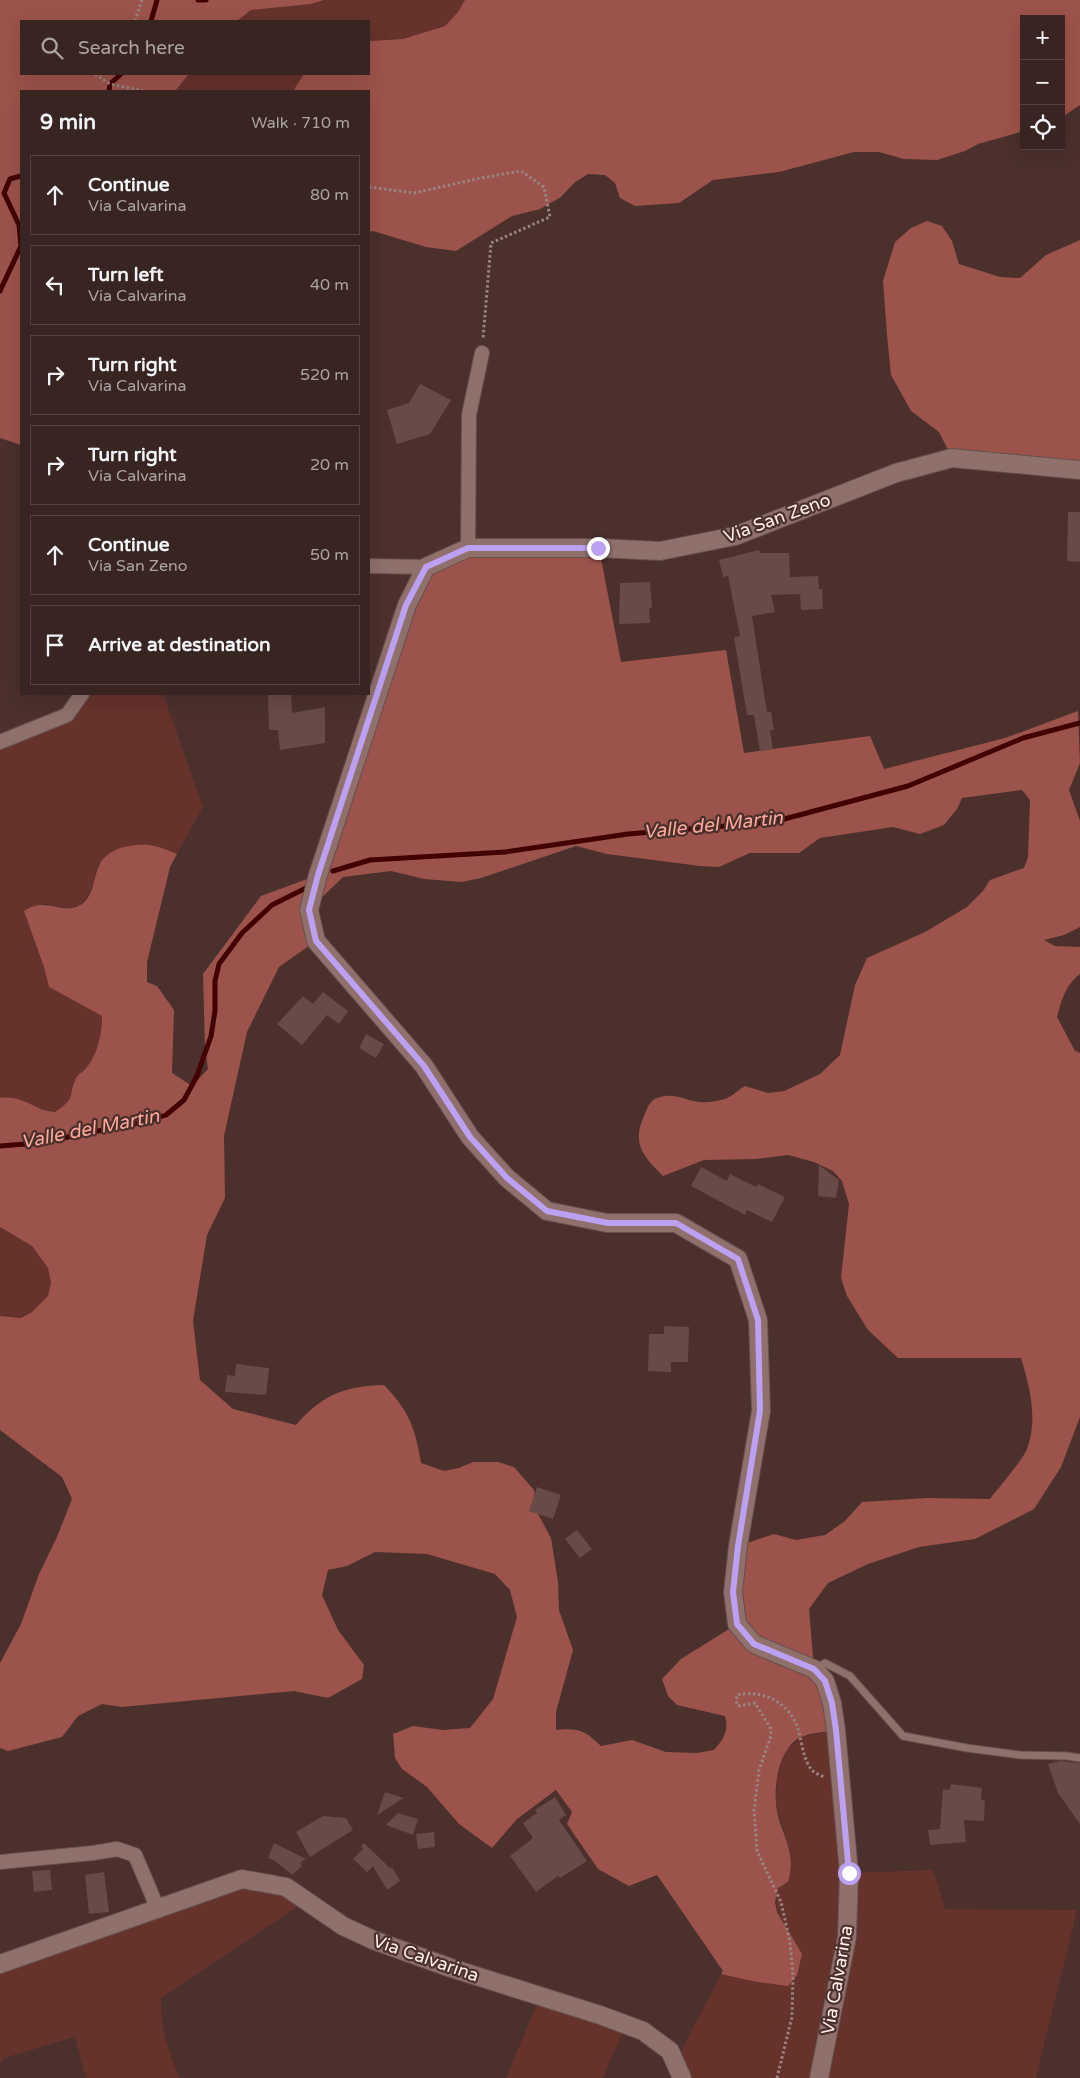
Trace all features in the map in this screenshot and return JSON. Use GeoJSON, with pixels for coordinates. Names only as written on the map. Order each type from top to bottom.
{"type":"FeatureCollection","features":[{"type":"Feature","properties":{"kind":"street"},"geometry":{"type":"LineString","coordinates":[[370,566],[426,567],[468,548],[469,415],[482,353]]}},
{"type":"Feature","properties":{"kind":"street","name":"Via San Zeno"},"geometry":{"type":"LineString","coordinates":[[468,548],[598,548],[660,551],[735,536],[896,473],[952,458],[1080,470]]}},
{"type":"Feature","properties":{"kind":"street"},"geometry":{"type":"LineString","coordinates":[[426,567],[406,605],[318,875],[309,910],[316,941],[424,1066],[470,1137],[507,1178],[547,1211],[608,1223],[676,1223],[738,1259],[758,1320],[760,1411],[738,1546],[733,1592],[737,1624],[754,1644],[814,1669]]}},
{"type":"Feature","properties":{"kind":"street"},"geometry":{"type":"LineString","coordinates":[[0,742],[67,714],[81,695]]}},
{"type":"Feature","properties":{"kind":"street","name":"Via Calvarina"},"geometry":{"type":"LineString","coordinates":[[814,1669],[825,1681],[832,1703],[849,1873],[847,1937],[819,2078]]}},
{"type":"Feature","properties":{"kind":"street"},"geometry":{"type":"LineString","coordinates":[[0,1862],[117,1849],[135,1855],[158,1909]]}},
{"type":"Feature","properties":{"kind":"street","name":"Via Calvarina"},"geometry":{"type":"LineString","coordinates":[[0,1964],[242,1879],[286,1887],[343,1926],[373,1940],[451,1968],[600,2015],[643,2031],[670,2051],[682,2078]]}},
{"type":"Feature","properties":{"kind":"lane"},"geometry":{"type":"LineString","coordinates":[[814,1669],[825,1663],[850,1676],[903,1736],[967,1748],[1020,1755],[1080,1758]]}},
{"type":"Feature","properties":{"kind":"path"},"geometry":{"type":"LineString","coordinates":[[134,20],[142,0]]}},
{"type":"Feature","properties":{"kind":"path"},"geometry":{"type":"LineString","coordinates":[[96,75],[110,84],[139,90]]}},
{"type":"Feature","properties":{"kind":"path"},"geometry":{"type":"LineString","coordinates":[[370,187],[414,193],[521,171],[544,187],[550,217],[491,242],[482,353]]}},
{"type":"Feature","properties":{"kind":"path"},"geometry":{"type":"LineString","coordinates":[[777,2078],[792,2017],[793,1976],[790,1942],[781,1902],[757,1851],[754,1811],[758,1770],[771,1736],[771,1729],[756,1703],[738,1706],[736,1701],[738,1695],[750,1692],[773,1698],[787,1710],[797,1727],[804,1754],[812,1771],[824,1777],[826,1768]]}},
{"type":"Feature","properties":{"kind":"shaded area"},"geometry":{"type":"Polygon","coordinates":[[[0,0],[324,0],[311,4],[251,10],[238,20],[20,20],[20,75],[188,75],[176,90],[20,90],[20,445],[0,438],[0,0]]]}},
{"type":"Feature","properties":{"kind":"shaded area"},"geometry":{"type":"Polygon","coordinates":[[[324,0],[465,0],[458,12],[445,26],[403,39],[370,41],[370,20],[238,20],[251,10],[311,4],[324,0]]]}},
{"type":"Feature","properties":{"kind":"shaded area"},"geometry":{"type":"Polygon","coordinates":[[[465,0],[1080,0],[1080,105],[1065,115],[1065,15],[1020,15],[1020,132],[978,144],[965,151],[937,160],[904,159],[879,152],[854,152],[779,172],[713,180],[679,203],[635,206],[620,198],[615,183],[605,175],[588,174],[574,183],[561,197],[540,209],[512,216],[456,251],[426,247],[373,231],[370,232],[370,90],[294,90],[303,75],[370,75],[370,41],[403,39],[445,26],[458,12],[465,0]]]}},
{"type":"Feature","properties":{"kind":"shaded area"},"geometry":{"type":"Polygon","coordinates":[[[188,75],[303,75],[294,90],[176,90],[188,75]]]}},
{"type":"Feature","properties":{"kind":"shaded area"},"geometry":{"type":"Polygon","coordinates":[[[927,221],[942,226],[952,241],[959,264],[1000,277],[1020,278],[1046,255],[1080,240],[1080,469],[952,458],[939,432],[911,411],[891,375],[883,281],[895,242],[911,228],[927,221]]]}},
{"type":"Feature","properties":{"kind":"shaded area"},"geometry":{"type":"Polygon","coordinates":[[[468,548],[599,548],[621,662],[726,650],[744,753],[870,736],[884,769],[1005,738],[1078,711],[1080,763],[1069,790],[1080,821],[1080,927],[1064,935],[1044,940],[1055,946],[1080,947],[1080,974],[1071,983],[1062,999],[1057,1017],[1075,1051],[1080,1053],[1080,1417],[1061,1467],[1034,1509],[975,1539],[919,1547],[868,1564],[828,1583],[809,1609],[814,1669],[836,1730],[801,1737],[794,1742],[783,1757],[777,1776],[776,1803],[791,1859],[788,1882],[778,1888],[775,1902],[777,1912],[802,1954],[797,1975],[788,1986],[721,1974],[723,1971],[657,1875],[629,1886],[598,1869],[567,1824],[572,1812],[556,1790],[517,1819],[492,1848],[459,1824],[427,1787],[402,1769],[395,1758],[393,1734],[413,1726],[443,1730],[470,1728],[493,1699],[517,1617],[510,1590],[495,1574],[427,1554],[375,1552],[347,1566],[328,1570],[322,1595],[338,1630],[364,1665],[362,1679],[328,1698],[294,1691],[122,1707],[102,1704],[78,1716],[62,1737],[8,1751],[0,1748],[0,1663],[21,1624],[39,1574],[57,1537],[72,1499],[62,1477],[0,1430],[0,1316],[21,1318],[32,1312],[48,1296],[51,1283],[48,1268],[32,1246],[0,1227],[0,1098],[16,1099],[47,1111],[55,1112],[62,1107],[69,1100],[76,1078],[87,1067],[94,1056],[100,1036],[102,1016],[49,987],[24,911],[40,905],[68,908],[82,904],[89,896],[97,871],[103,860],[108,854],[123,847],[148,845],[177,854],[170,867],[147,962],[147,982],[157,986],[174,1010],[172,1073],[192,1086],[208,1069],[205,1048],[203,974],[261,896],[318,875],[426,567],[468,548]],[[1022,790],[962,798],[957,809],[944,825],[920,834],[893,827],[820,838],[799,853],[750,853],[719,867],[607,854],[576,846],[481,878],[462,882],[424,879],[391,871],[343,877],[309,910],[316,941],[279,967],[247,1032],[224,1136],[225,1198],[207,1235],[193,1321],[200,1380],[233,1409],[296,1425],[315,1406],[335,1394],[357,1387],[384,1385],[393,1394],[410,1420],[421,1463],[444,1471],[459,1468],[473,1462],[498,1462],[514,1467],[534,1490],[537,1512],[551,1538],[558,1582],[559,1610],[573,1650],[556,1712],[556,1730],[570,1729],[581,1731],[601,1746],[632,1740],[666,1752],[697,1753],[714,1750],[725,1734],[725,1716],[677,1705],[668,1696],[662,1679],[681,1659],[737,1624],[738,1546],[774,1534],[796,1540],[825,1535],[845,1521],[862,1502],[927,1498],[990,1499],[1027,1449],[1032,1427],[1032,1404],[1021,1358],[898,1358],[868,1330],[847,1296],[841,1278],[849,1204],[842,1181],[833,1171],[814,1162],[788,1155],[757,1159],[704,1160],[663,1176],[645,1156],[639,1142],[639,1135],[640,1126],[647,1108],[657,1098],[674,1096],[699,1102],[714,1101],[731,1096],[745,1086],[768,1093],[784,1091],[820,1074],[840,1055],[855,985],[867,958],[925,932],[967,907],[983,891],[990,880],[1024,868],[1028,857],[1030,800],[1022,790]]]}},
{"type":"Feature","properties":{"kind":"shaded area"},"geometry":{"type":"Polygon","coordinates":[[[81,695],[163,695],[203,807],[177,854],[153,846],[99,865],[91,889],[82,903],[67,907],[42,903],[44,967],[49,987],[102,1016],[100,1036],[94,1056],[87,1067],[76,1078],[69,1100],[55,1112],[31,1106],[24,1100],[0,1098],[0,739],[50,724],[81,695]]]}},
{"type":"Feature","properties":{"kind":"shaded area"},"geometry":{"type":"Polygon","coordinates":[[[0,1227],[32,1246],[48,1268],[51,1283],[48,1296],[32,1312],[21,1318],[0,1316],[0,1227]]]}},
{"type":"Feature","properties":{"kind":"shaded area"},"geometry":{"type":"Polygon","coordinates":[[[836,1730],[849,1873],[933,1870],[945,1909],[1077,1910],[1036,2078],[683,2078],[679,2055],[721,1974],[752,1981],[790,1931],[778,1911],[776,1901],[778,1888],[788,1882],[790,1851],[776,1803],[777,1778],[786,1751],[802,1737],[836,1730]]]}},
{"type":"Feature","properties":{"kind":"shaded area"},"geometry":{"type":"Polygon","coordinates":[[[244,1881],[306,1901],[161,1998],[162,2020],[166,2039],[180,2078],[86,2078],[75,2037],[4,2058],[0,2064],[0,1964],[244,1881]]]}},
{"type":"Feature","properties":{"kind":"shaded area"},"geometry":{"type":"Polygon","coordinates":[[[539,1999],[627,2022],[603,2078],[506,2078],[539,1999]]]}},
{"type":"Feature","properties":{"kind":"building"},"geometry":{"type":"Polygon","coordinates":[[[420,384],[451,400],[430,434],[397,444],[387,410],[409,403],[420,384]]]}},
{"type":"Feature","properties":{"kind":"building"},"geometry":{"type":"Polygon","coordinates":[[[1068,512],[1080,512],[1080,562],[1067,561],[1068,512]]]}},
{"type":"Feature","properties":{"kind":"building"},"geometry":{"type":"Polygon","coordinates":[[[759,550],[760,553],[789,553],[790,577],[818,576],[819,589],[822,589],[823,609],[801,610],[800,594],[771,595],[775,612],[752,616],[767,712],[771,712],[774,730],[770,730],[773,749],[760,751],[754,715],[747,715],[734,637],[740,636],[728,576],[723,577],[719,560],[759,550]]]}},
{"type":"Feature","properties":{"kind":"building"},"geometry":{"type":"Polygon","coordinates":[[[650,582],[652,608],[649,608],[650,623],[619,624],[620,583],[650,582]]]}},
{"type":"Feature","properties":{"kind":"building"},"geometry":{"type":"Polygon","coordinates":[[[268,695],[291,695],[292,713],[325,707],[325,743],[280,750],[278,730],[269,730],[268,695]]]}},
{"type":"Feature","properties":{"kind":"building"},"geometry":{"type":"Polygon","coordinates":[[[323,992],[348,1011],[339,1024],[327,1015],[302,1045],[277,1024],[303,996],[313,1004],[323,992]]]}},
{"type":"Feature","properties":{"kind":"building"},"geometry":{"type":"Polygon","coordinates":[[[366,1034],[384,1044],[376,1058],[359,1048],[366,1034]]]}},
{"type":"Feature","properties":{"kind":"building"},"geometry":{"type":"Polygon","coordinates":[[[819,1165],[839,1180],[836,1198],[818,1196],[819,1165]]]}},
{"type":"Feature","properties":{"kind":"building"},"geometry":{"type":"Polygon","coordinates":[[[701,1167],[727,1181],[730,1174],[756,1187],[758,1184],[785,1197],[772,1222],[747,1210],[745,1215],[691,1186],[701,1167]]]}},
{"type":"Feature","properties":{"kind":"building"},"geometry":{"type":"Polygon","coordinates":[[[664,1326],[689,1327],[688,1362],[671,1362],[671,1372],[648,1371],[649,1334],[664,1334],[664,1326]]]}},
{"type":"Feature","properties":{"kind":"building"},"geometry":{"type":"Polygon","coordinates":[[[236,1364],[269,1368],[266,1395],[225,1392],[227,1375],[235,1376],[236,1364]]]}},
{"type":"Feature","properties":{"kind":"building"},"geometry":{"type":"Polygon","coordinates":[[[537,1487],[561,1495],[553,1519],[529,1511],[537,1487]]]}},
{"type":"Feature","properties":{"kind":"building"},"geometry":{"type":"Polygon","coordinates":[[[577,1530],[592,1549],[580,1558],[565,1539],[577,1530]]]}},
{"type":"Feature","properties":{"kind":"building"},"geometry":{"type":"Polygon","coordinates":[[[1060,1761],[1080,1763],[1080,1824],[1058,1793],[1048,1764],[1060,1761]]]}},
{"type":"Feature","properties":{"kind":"building"},"geometry":{"type":"Polygon","coordinates":[[[951,1784],[982,1788],[981,1799],[985,1801],[984,1821],[964,1820],[966,1842],[930,1845],[928,1830],[940,1829],[943,1789],[950,1790],[951,1784]]]}},
{"type":"Feature","properties":{"kind":"building"},"geometry":{"type":"Polygon","coordinates":[[[385,1792],[404,1798],[377,1815],[385,1792]]]}},
{"type":"Feature","properties":{"kind":"building"},"geometry":{"type":"Polygon","coordinates":[[[555,1797],[566,1815],[559,1820],[587,1861],[560,1878],[558,1876],[536,1892],[510,1856],[533,1838],[523,1823],[537,1813],[535,1810],[555,1797]]]}},
{"type":"Feature","properties":{"kind":"building"},"geometry":{"type":"Polygon","coordinates":[[[398,1813],[418,1819],[413,1835],[386,1825],[398,1813]]]}},
{"type":"Feature","properties":{"kind":"building"},"geometry":{"type":"Polygon","coordinates":[[[323,1816],[346,1818],[353,1830],[310,1857],[296,1832],[323,1816]]]}},
{"type":"Feature","properties":{"kind":"building"},"geometry":{"type":"Polygon","coordinates":[[[434,1832],[435,1847],[418,1849],[416,1834],[434,1832]]]}},
{"type":"Feature","properties":{"kind":"building"},"geometry":{"type":"Polygon","coordinates":[[[274,1843],[306,1859],[300,1863],[302,1866],[292,1875],[275,1861],[268,1858],[274,1843]]]}},
{"type":"Feature","properties":{"kind":"building"},"geometry":{"type":"Polygon","coordinates":[[[364,1843],[390,1868],[392,1867],[400,1881],[387,1890],[373,1866],[367,1872],[353,1859],[363,1849],[361,1846],[364,1843]]]}},
{"type":"Feature","properties":{"kind":"building"},"geometry":{"type":"Polygon","coordinates":[[[50,1870],[52,1890],[34,1892],[32,1871],[50,1870]]]}},
{"type":"Feature","properties":{"kind":"building"},"geometry":{"type":"Polygon","coordinates":[[[104,1872],[109,1912],[89,1914],[85,1875],[104,1872]]]}},
{"type":"Feature","properties":{"kind":"waterway"},"geometry":{"type":"LineString","coordinates":[[151,20],[157,0]]}},
{"type":"Feature","properties":{"kind":"waterway"},"geometry":{"type":"LineString","coordinates":[[198,0],[206,0]]}},
{"type":"Feature","properties":{"kind":"waterway"},"geometry":{"type":"LineString","coordinates":[[109,90],[110,84],[120,75]]}},
{"type":"Feature","properties":{"kind":"waterway"},"geometry":{"type":"LineString","coordinates":[[20,176],[10,179],[4,193],[19,225],[20,236]]}},
{"type":"Feature","properties":{"kind":"waterway"},"geometry":{"type":"LineString","coordinates":[[0,291],[20,248]]}},
{"type":"Feature","properties":{"kind":"waterway","name":"Valle del Martin"},"geometry":{"type":"LineString","coordinates":[[333,871],[370,860],[505,852],[628,834],[773,822],[908,786],[1023,738],[1080,723]]}},
{"type":"Feature","properties":{"kind":"waterway","name":"Valle del Martin"},"geometry":{"type":"LineString","coordinates":[[0,1146],[38,1143],[148,1121],[166,1115],[184,1100],[197,1076],[211,1036],[215,1011],[215,981],[219,964],[242,933],[272,905],[306,888]]}},
{"type":"Feature","properties":{"kind":"route"},"geometry":{"type":"LineString","coordinates":[[598,548],[468,548],[426,567],[406,605],[318,875],[309,910],[316,941],[424,1066],[470,1137],[507,1178],[547,1211],[608,1223],[676,1223],[738,1259],[758,1320],[760,1411],[738,1546],[733,1592],[737,1624],[754,1644],[814,1669],[825,1681],[832,1703],[836,1730],[849,1873]]}}]}
